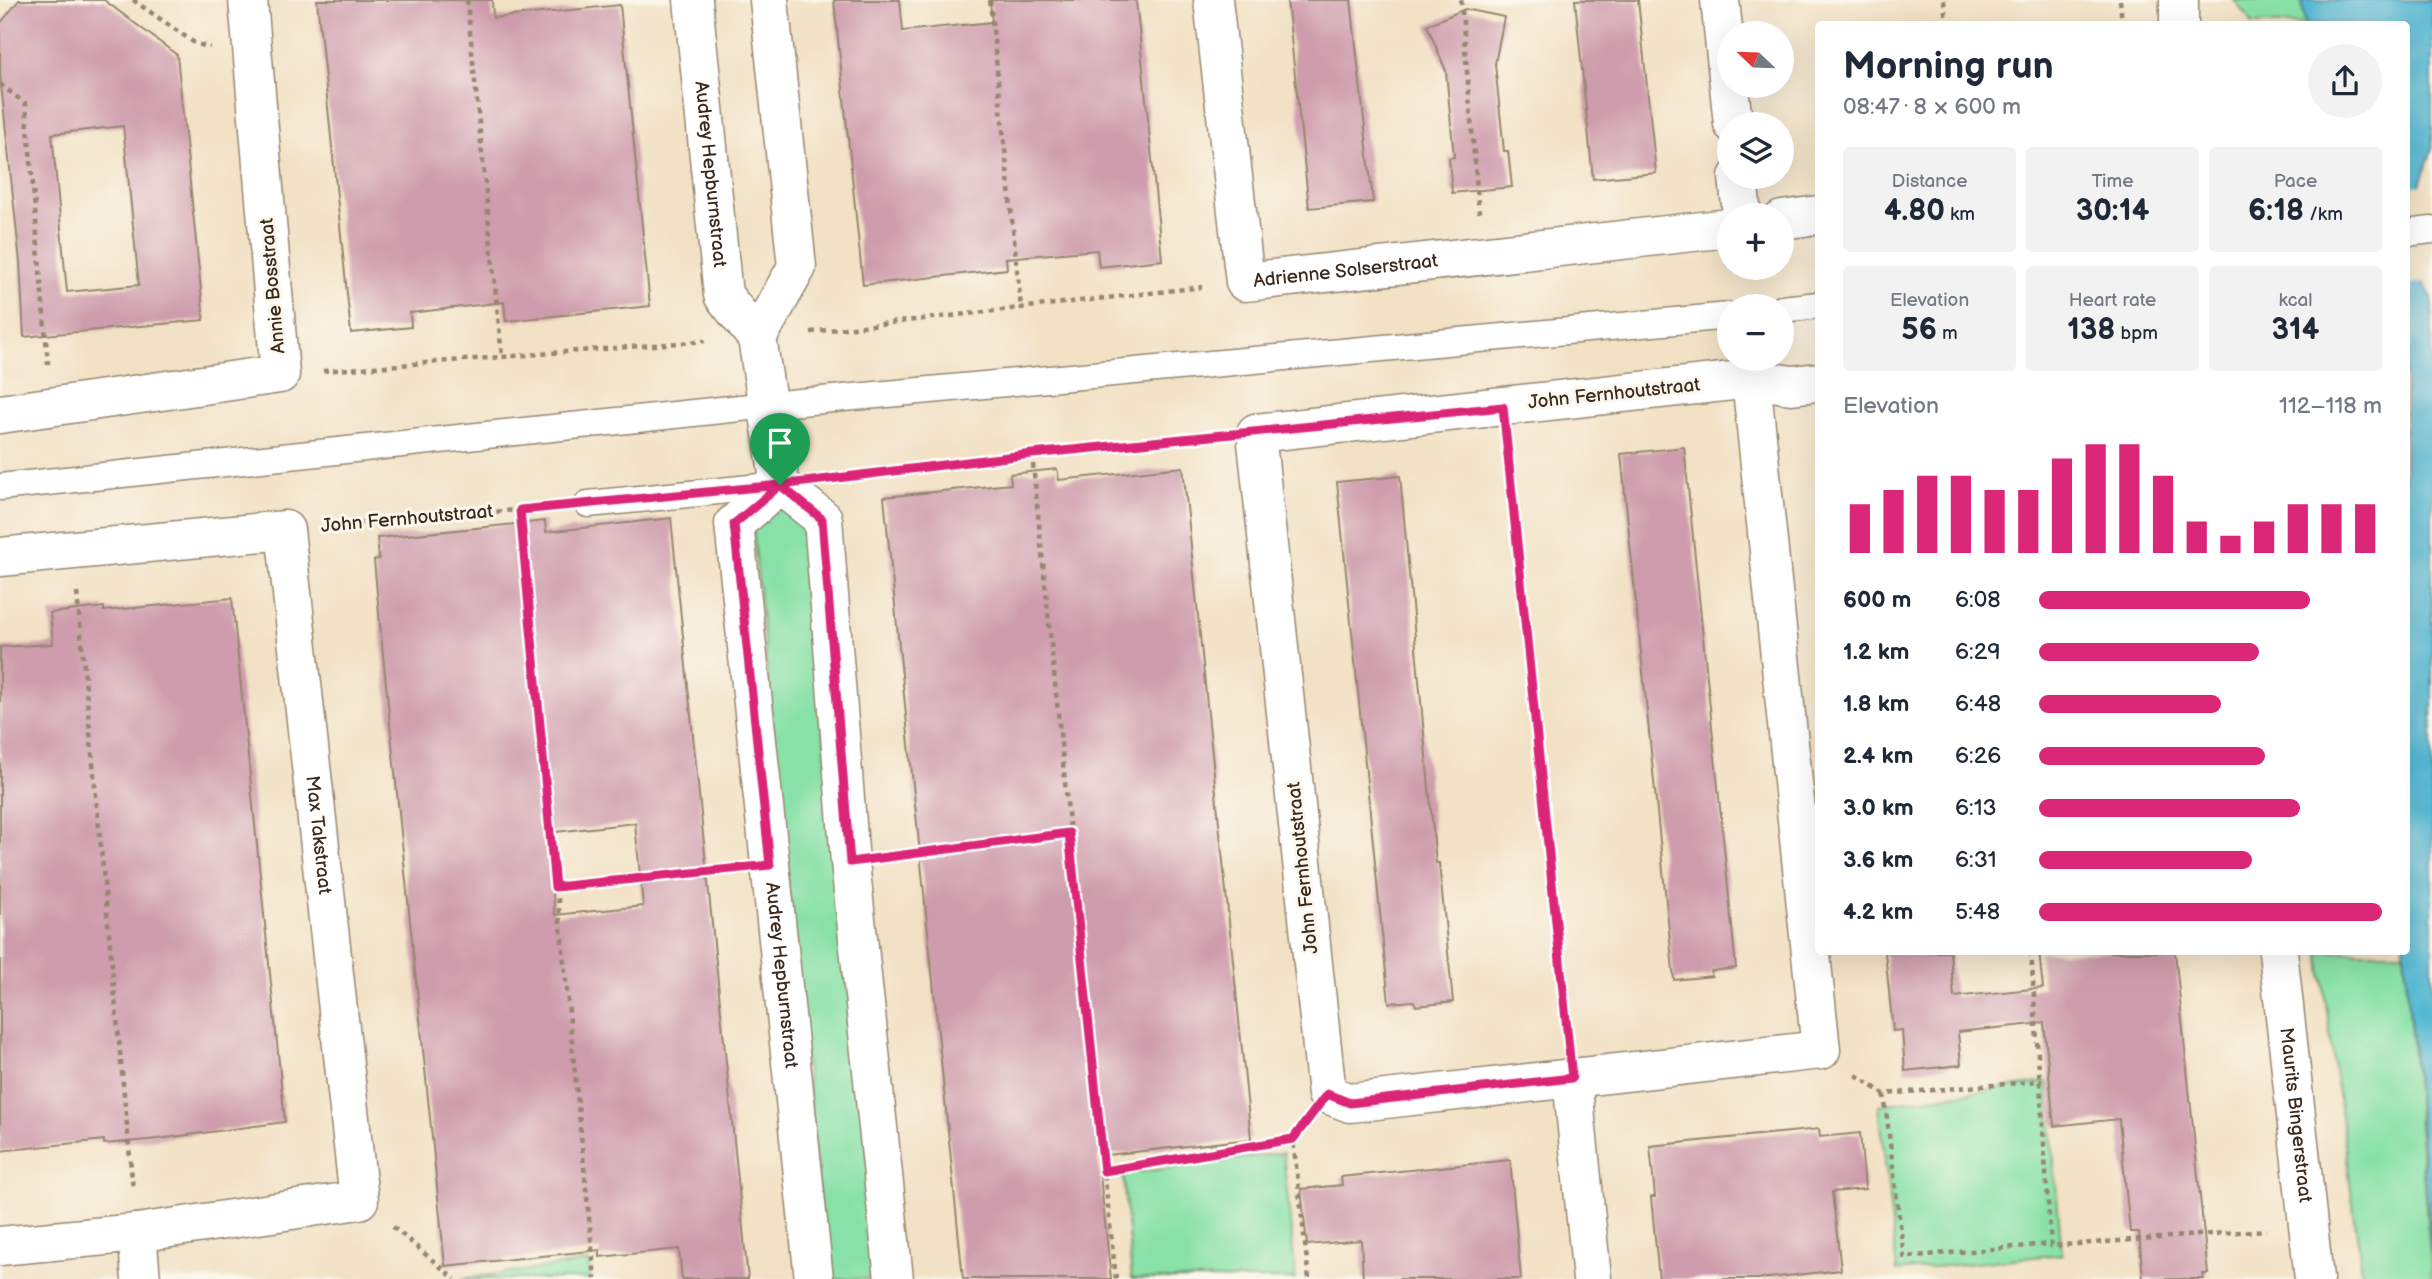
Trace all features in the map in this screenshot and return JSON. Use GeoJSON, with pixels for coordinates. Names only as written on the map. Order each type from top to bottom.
{"type":"FeatureCollection","features":[{"type":"Feature","properties":{"kind":"street","name":"Annie Bosstraat"},"geometry":{"type":"LineString","coordinates":[[0,414],[280,374],[248,0]]}},
{"type":"Feature","properties":{"kind":"street","name":"Audrey Hepburnstraat"},"geometry":{"type":"LineString","coordinates":[[693,0],[723,295],[757,338],[780,485],[734,524],[814,1279]]}},
{"type":"Feature","properties":{"kind":"street"},"geometry":{"type":"LineString","coordinates":[[757,338],[797,267],[769,0]]}},
{"type":"Feature","properties":{"kind":"street","name":"Adrienne Solserstraat"},"geometry":{"type":"LineString","coordinates":[[1213,0],[1245,282],[1717,229]]}},
{"type":"Feature","properties":{"kind":"street"},"geometry":{"type":"LineString","coordinates":[[1720,0],[1732,112]]}},
{"type":"Feature","properties":{"kind":"street"},"geometry":{"type":"LineString","coordinates":[[2179,0],[2179,21]]}},
{"type":"Feature","properties":{"kind":"street"},"geometry":{"type":"LineString","coordinates":[[1794,218],[1815,215]]}},
{"type":"Feature","properties":{"kind":"street"},"geometry":{"type":"LineString","coordinates":[[1327,1094],[1350,1103],[1821,1050],[1751,379],[1792,385],[1815,382]]}},
{"type":"Feature","properties":{"kind":"street","name":"John Fernhoutstraat"},"geometry":{"type":"LineString","coordinates":[[1327,1094],[1256,433],[1751,379]]}},
{"type":"Feature","properties":{"kind":"street"},"geometry":{"type":"LineString","coordinates":[[780,485],[822,519],[850,862],[894,1279]]}},
{"type":"Feature","properties":{"kind":"street"},"geometry":{"type":"LineString","coordinates":[[0,557],[285,530]]}},
{"type":"Feature","properties":{"kind":"street","name":"Max Takstraat"},"geometry":{"type":"LineString","coordinates":[[285,530],[359,1200]]}},
{"type":"Feature","properties":{"kind":"street","name":"Maurits Bingerstraat"},"geometry":{"type":"LineString","coordinates":[[2278,955],[2314,1279]]}},
{"type":"Feature","properties":{"kind":"street"},"geometry":{"type":"LineString","coordinates":[[1572,1078],[1592,1279]]}},
{"type":"Feature","properties":{"kind":"street"},"geometry":{"type":"LineString","coordinates":[[0,1246],[137,1233],[359,1200]]}},
{"type":"Feature","properties":{"kind":"street"},"geometry":{"type":"LineString","coordinates":[[137,1233],[141,1279]]}},
{"type":"Feature","properties":{"kind":"lane"},"geometry":{"type":"LineString","coordinates":[[1794,308],[1815,305]]}},
{"type":"Feature","properties":{"kind":"lane"},"geometry":{"type":"LineString","coordinates":[[0,487],[768,405],[1717,317]]}},
{"type":"Feature","properties":{"kind":"lane"},"geometry":{"type":"LineString","coordinates":[[588,504],[780,485]]}},
{"type":"Feature","properties":{"kind":"path"},"geometry":{"type":"LineString","coordinates":[[133,0],[196,44],[253,53]]}},
{"type":"Feature","properties":{"kind":"path"},"geometry":{"type":"LineString","coordinates":[[467,0],[502,357]]}},
{"type":"Feature","properties":{"kind":"path"},"geometry":{"type":"LineString","coordinates":[[989,0],[1021,308]]}},
{"type":"Feature","properties":{"kind":"path"},"geometry":{"type":"LineString","coordinates":[[1461,0],[1483,256]]}},
{"type":"Feature","properties":{"kind":"path"},"geometry":{"type":"LineString","coordinates":[[1944,0],[1946,21]]}},
{"type":"Feature","properties":{"kind":"path"},"geometry":{"type":"LineString","coordinates":[[2120,0],[2122,21]]}},
{"type":"Feature","properties":{"kind":"path"},"geometry":{"type":"LineString","coordinates":[[0,84],[26,104],[51,407]]}},
{"type":"Feature","properties":{"kind":"path"},"geometry":{"type":"LineString","coordinates":[[1503,407],[1572,1078]]}},
{"type":"Feature","properties":{"kind":"path"},"geometry":{"type":"LineString","coordinates":[[780,485],[1032,454],[1256,433]]}},
{"type":"Feature","properties":{"kind":"path"},"geometry":{"type":"LineString","coordinates":[[1032,454],[1116,1279]]}},
{"type":"Feature","properties":{"kind":"path","name":"John Fernhoutstraat"},"geometry":{"type":"LineString","coordinates":[[285,530],[588,504]]}},
{"type":"Feature","properties":{"kind":"path"},"geometry":{"type":"LineString","coordinates":[[520,510],[595,1279]]}},
{"type":"Feature","properties":{"kind":"path"},"geometry":{"type":"LineString","coordinates":[[73,550],[137,1233]]}},
{"type":"Feature","properties":{"kind":"path"},"geometry":{"type":"LineString","coordinates":[[850,862],[1069,833]]}},
{"type":"Feature","properties":{"kind":"path"},"geometry":{"type":"LineString","coordinates":[[555,887],[770,865]]}},
{"type":"Feature","properties":{"kind":"path"},"geometry":{"type":"LineString","coordinates":[[2031,955],[2042,1081],[2051,1246],[2307,1227]]}},
{"type":"Feature","properties":{"kind":"path"},"geometry":{"type":"LineString","coordinates":[[1821,1050],[1884,1094],[2042,1081]]}},
{"type":"Feature","properties":{"kind":"path"},"geometry":{"type":"LineString","coordinates":[[1104,1171],[1293,1139],[1327,1094]]}},
{"type":"Feature","properties":{"kind":"path"},"geometry":{"type":"LineString","coordinates":[[1884,1094],[1904,1256],[2049,1244]]}},
{"type":"Feature","properties":{"kind":"path"},"geometry":{"type":"LineString","coordinates":[[1293,1139],[1309,1279]]}},
{"type":"Feature","properties":{"kind":"path"},"geometry":{"type":"LineString","coordinates":[[359,1200],[454,1279]]}},
{"type":"Feature","properties":{"kind":"green space"},"geometry":{"type":"Polygon","coordinates":[[[2234,0],[2302,0],[2305,21],[2251,21],[2234,0]]]}},
{"type":"Feature","properties":{"kind":"green space"},"geometry":{"type":"Polygon","coordinates":[[[774,503],[802,524],[881,1279],[827,1279],[752,520],[774,503]]]}},
{"type":"Feature","properties":{"kind":"green space"},"geometry":{"type":"Polygon","coordinates":[[[2319,955],[2404,955],[2432,1279],[2363,1279],[2319,955]]]}},
{"type":"Feature","properties":{"kind":"green space"},"geometry":{"type":"Polygon","coordinates":[[[2047,1082],[2062,1254],[1897,1271],[1879,1105],[2047,1082]]]}},
{"type":"Feature","properties":{"kind":"green space"},"geometry":{"type":"Polygon","coordinates":[[[1283,1153],[1296,1279],[1132,1279],[1123,1174],[1283,1153]]]}},
{"type":"Feature","properties":{"kind":"green space"},"geometry":{"type":"Polygon","coordinates":[[[589,1262],[590,1279],[460,1279],[589,1262]]]}},
{"type":"Feature","properties":{"kind":"water"},"geometry":{"type":"Polygon","coordinates":[[[2302,0],[2432,0],[2432,149],[2420,185],[2424,285],[2432,297],[2432,1254],[2404,955],[2410,955],[2410,21],[2305,21],[2302,0]]]}},
{"type":"Feature","properties":{"kind":"pier"},"geometry":{"type":"Polygon","coordinates":[[[2424,185],[2427,282],[2410,284],[2410,187],[2424,185]]]}},
{"type":"Feature","properties":{"kind":"building"},"geometry":{"type":"Polygon","coordinates":[[[19,0],[104,0],[177,55],[204,320],[24,337],[20,262],[0,75],[0,24],[19,0]],[[123,126],[52,134],[67,292],[139,285],[123,126]]]}},
{"type":"Feature","properties":{"kind":"building"},"geometry":{"type":"Polygon","coordinates":[[[317,0],[492,0],[493,18],[620,5],[650,306],[506,321],[504,302],[410,313],[411,327],[351,333],[317,0]]]}},
{"type":"Feature","properties":{"kind":"building"},"geometry":{"type":"Polygon","coordinates":[[[834,0],[900,0],[903,31],[992,22],[990,0],[1136,0],[1162,260],[1099,267],[1097,250],[1006,258],[1007,269],[863,285],[834,0]]]}},
{"type":"Feature","properties":{"kind":"building"},"geometry":{"type":"Polygon","coordinates":[[[1287,0],[1351,0],[1373,202],[1309,208],[1287,0]]]}},
{"type":"Feature","properties":{"kind":"building"},"geometry":{"type":"Polygon","coordinates":[[[1575,0],[1638,0],[1656,173],[1593,179],[1575,0]]]}},
{"type":"Feature","properties":{"kind":"building"},"geometry":{"type":"Polygon","coordinates":[[[1465,9],[1504,17],[1495,64],[1504,151],[1508,151],[1512,187],[1452,193],[1449,158],[1454,157],[1446,71],[1427,25],[1465,9]]]}},
{"type":"Feature","properties":{"kind":"building"},"geometry":{"type":"Polygon","coordinates":[[[1684,447],[1736,968],[1711,971],[1712,976],[1674,980],[1621,454],[1684,447]]]}},
{"type":"Feature","properties":{"kind":"building"},"geometry":{"type":"Polygon","coordinates":[[[1183,467],[1251,1139],[1098,1156],[1111,1279],[963,1279],[884,497],[1011,484],[1010,474],[1057,469],[1059,480],[1183,467]]]}},
{"type":"Feature","properties":{"kind":"building"},"geometry":{"type":"Polygon","coordinates":[[[1400,476],[1436,863],[1439,863],[1453,1002],[1416,1006],[1414,1001],[1389,1003],[1337,482],[1400,476]]]}},
{"type":"Feature","properties":{"kind":"building"},"geometry":{"type":"Polygon","coordinates":[[[671,518],[748,1279],[682,1279],[679,1249],[600,1257],[600,1250],[445,1266],[381,635],[374,560],[379,559],[377,538],[545,521],[546,532],[671,518]],[[635,823],[547,833],[555,915],[643,906],[635,823]]]}},
{"type":"Feature","properties":{"kind":"building"},"geometry":{"type":"Polygon","coordinates":[[[232,598],[285,1122],[158,1139],[104,1144],[104,1140],[0,1151],[0,647],[53,644],[50,613],[104,607],[104,611],[232,598]]]}},
{"type":"Feature","properties":{"kind":"building"},"geometry":{"type":"Polygon","coordinates":[[[1885,955],[1950,955],[1954,997],[2043,988],[2039,955],[2175,955],[2208,1274],[2203,1274],[2204,1279],[2143,1279],[2139,1232],[2130,1232],[2119,1119],[2054,1126],[2044,1023],[1958,1032],[1961,1065],[1905,1071],[1902,1030],[1893,1031],[1885,955]]]}},
{"type":"Feature","properties":{"kind":"building"},"geometry":{"type":"Polygon","coordinates":[[[1819,1129],[1820,1137],[1860,1133],[1865,1189],[1832,1192],[1841,1270],[1759,1279],[1659,1279],[1651,1197],[1655,1197],[1650,1146],[1819,1129]]]}},
{"type":"Feature","properties":{"kind":"building"},"geometry":{"type":"Polygon","coordinates":[[[1510,1160],[1521,1279],[1363,1279],[1361,1240],[1307,1245],[1301,1189],[1342,1185],[1341,1177],[1510,1160]]]}},
{"type":"Feature","properties":{"kind":"route"},"geometry":{"type":"LineString","coordinates":[[780,485],[734,524],[770,865],[555,887],[520,510],[780,485],[822,519],[850,862],[1069,833],[1104,1171],[1293,1139],[1327,1094],[1350,1103],[1572,1078],[1503,407],[1032,454],[780,485]]}}]}
